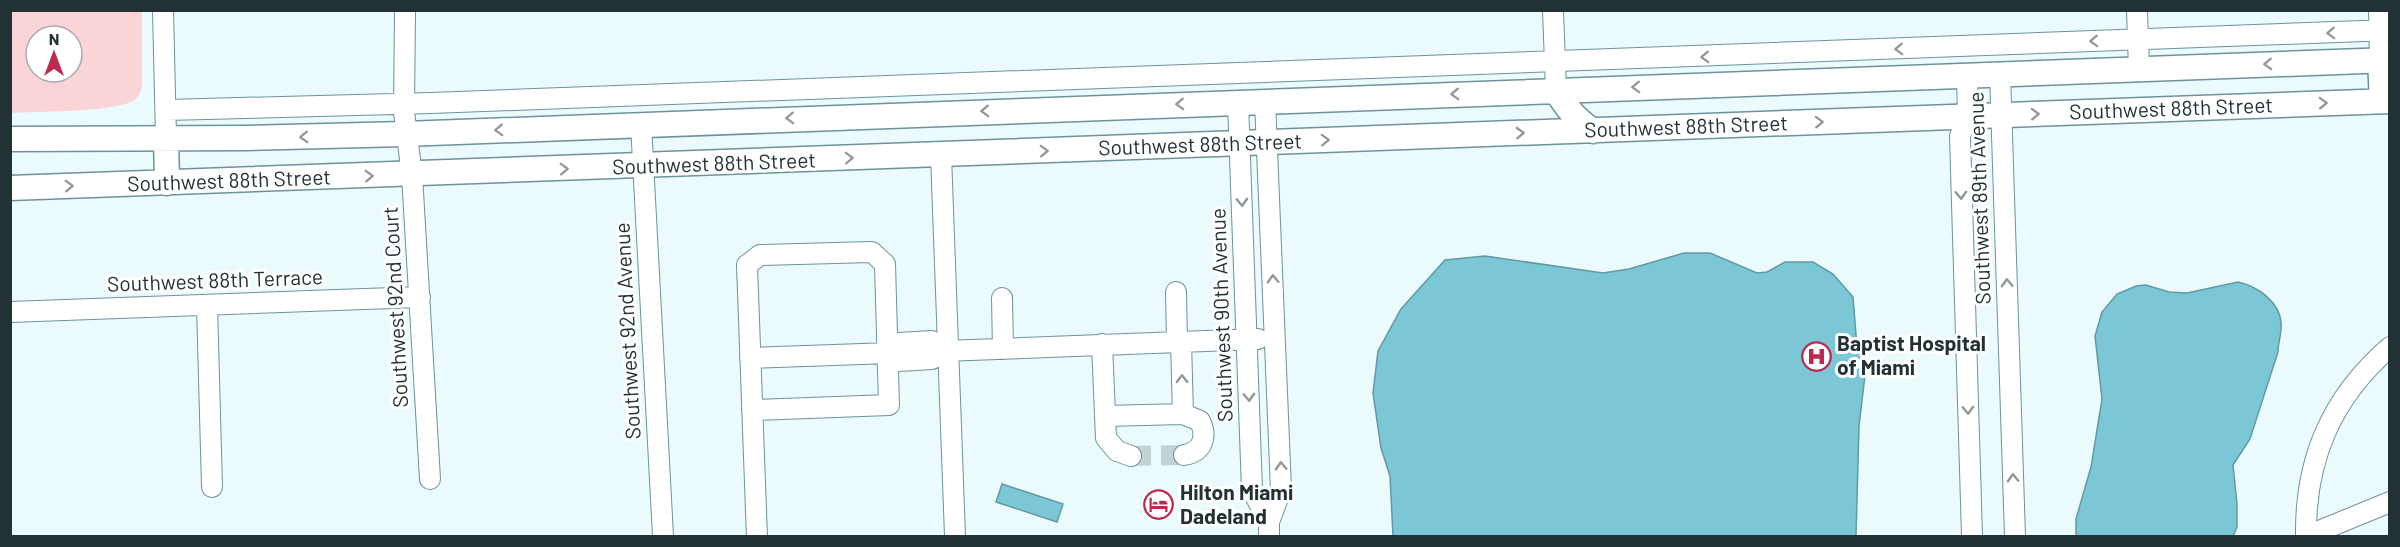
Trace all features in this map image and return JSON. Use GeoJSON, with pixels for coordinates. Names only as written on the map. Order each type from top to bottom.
{"type":"FeatureCollection","features":[{"type":"Feature","properties":{"kind":"main road","name":"Southwest 88th Street"},"geometry":{"type":"LineString","coordinates":[[10,139],[405,134],[2385,60]]}},
{"type":"Feature","properties":{"kind":"main road"},"geometry":{"type":"LineString","coordinates":[[2385,60],[2386,101]]}},
{"type":"Feature","properties":{"kind":"main road"},"geometry":{"type":"LineString","coordinates":[[1556,90],[1576,120],[1593,131]]}},
{"type":"Feature","properties":{"kind":"main road","name":"Southwest 88th Street"},"geometry":{"type":"LineString","coordinates":[[10,188],[2386,101]]}},
{"type":"Feature","properties":{"kind":"main road"},"geometry":{"type":"LineString","coordinates":[[166,137],[167,183]]}},
{"type":"Feature","properties":{"kind":"street"},"geometry":{"type":"LineString","coordinates":[[163,10],[166,137]]}},
{"type":"Feature","properties":{"kind":"street","name":"Southwest 92nd Court"},"geometry":{"type":"LineString","coordinates":[[405,10],[405,134],[412,175],[430,479]]}},
{"type":"Feature","properties":{"kind":"street"},"geometry":{"type":"LineString","coordinates":[[1553,10],[1556,90]]}},
{"type":"Feature","properties":{"kind":"street"},"geometry":{"type":"LineString","coordinates":[[2137,10],[2139,69]]}},
{"type":"Feature","properties":{"kind":"street"},"geometry":{"type":"LineString","coordinates":[[2379,10],[2384,31],[2385,60]]}},
{"type":"Feature","properties":{"kind":"street"},"geometry":{"type":"LineString","coordinates":[[166,110],[237,110],[2384,31]]}},
{"type":"Feature","properties":{"kind":"street","name":"Southwest 89th Avenue"},"geometry":{"type":"LineString","coordinates":[[2000,73],[2015,537]]}},
{"type":"Feature","properties":{"kind":"street","name":"Southwest 89th Avenue"},"geometry":{"type":"LineString","coordinates":[[1967,75],[1968,116],[1959,136],[1972,537]]}},
{"type":"Feature","properties":{"kind":"street","name":"Southwest 90th Avenue"},"geometry":{"type":"LineString","coordinates":[[1265,101],[1281,490],[1269,530]]}},
{"type":"Feature","properties":{"kind":"street","name":"Southwest 90th Avenue"},"geometry":{"type":"LineString","coordinates":[[1238,102],[1252,490],[1269,530]]}},
{"type":"Feature","properties":{"kind":"street","name":"Southwest 92nd Avenue"},"geometry":{"type":"LineString","coordinates":[[641,124],[663,537]]}},
{"type":"Feature","properties":{"kind":"street"},"geometry":{"type":"LineString","coordinates":[[941,155],[946,351],[955,537]]}},
{"type":"Feature","properties":{"kind":"street"},"geometry":{"type":"LineString","coordinates":[[752,410],[889,405],[885,264],[872,252],[760,255],[747,265],[750,358],[752,410],[757,537]]}},
{"type":"Feature","properties":{"kind":"street"},"geometry":{"type":"LineString","coordinates":[[1176,292],[1183,414]]}},
{"type":"Feature","properties":{"kind":"street","name":"Southwest 88th Terrace"},"geometry":{"type":"LineString","coordinates":[[10,312],[420,297]]}},
{"type":"Feature","properties":{"kind":"street"},"geometry":{"type":"LineString","coordinates":[[1002,298],[1003,349]]}},
{"type":"Feature","properties":{"kind":"street"},"geometry":{"type":"LineString","coordinates":[[207,306],[212,488]]}},
{"type":"Feature","properties":{"kind":"street"},"geometry":{"type":"LineString","coordinates":[[750,358],[889,353],[898,361],[908,361],[932,359],[946,351],[1275,338]]}},
{"type":"Feature","properties":{"kind":"street"},"geometry":{"type":"LineString","coordinates":[[1102,344],[1106,438],[1110,446],[1131,456]]}},
{"type":"Feature","properties":{"kind":"street"},"geometry":{"type":"LineString","coordinates":[[2390,347],[2355,384],[2319,442],[2309,480],[2307,537],[2390,502]]}},
{"type":"Feature","properties":{"kind":"street"},"geometry":{"type":"LineString","coordinates":[[1105,416],[1183,414],[1200,421],[1204,441],[1198,449],[1184,455]]}},
{"type":"Feature","properties":{"kind":"shaded area"},"geometry":{"type":"Polygon","coordinates":[[[11,10],[142,11],[142,87],[136,99],[113,107],[11,113],[11,10]]]}},
{"type":"Feature","properties":{"kind":"water"},"geometry":{"type":"Polygon","coordinates":[[[1684,253],[1710,253],[1757,273],[1767,272],[1785,262],[1813,262],[1833,274],[1853,297],[1857,347],[1865,375],[1859,426],[1856,536],[1393,536],[1390,476],[1381,448],[1373,393],[1378,351],[1401,309],[1445,260],[1485,256],[1603,273],[1629,269],[1684,253]]]}},
{"type":"Feature","properties":{"kind":"water"},"geometry":{"type":"Polygon","coordinates":[[[2238,282],[2260,291],[2272,302],[2280,315],[2281,327],[2278,352],[2250,439],[2233,465],[2237,527],[2233,536],[2076,536],[2076,519],[2091,467],[2102,399],[2095,336],[2102,312],[2117,294],[2136,286],[2146,285],[2169,292],[2187,293],[2238,282]]]}},
{"type":"Feature","properties":{"kind":"water"},"geometry":{"type":"Polygon","coordinates":[[[1002,484],[1063,504],[1057,522],[996,502],[1002,484]]]}},
{"type":"Feature","properties":{"kind":"tunnel"},"geometry":{"type":"LineString","coordinates":[[1131,456],[1184,455]]}},
{"type":"Feature","properties":{"kind":"place","name":"Baptist Hospital of Miami"},"geometry":{"type":"Point","coordinates":[1816,356]}},
{"type":"Feature","properties":{"kind":"place","name":"Hilton Miami Dadeland"},"geometry":{"type":"Point","coordinates":[1159,505]}}]}
